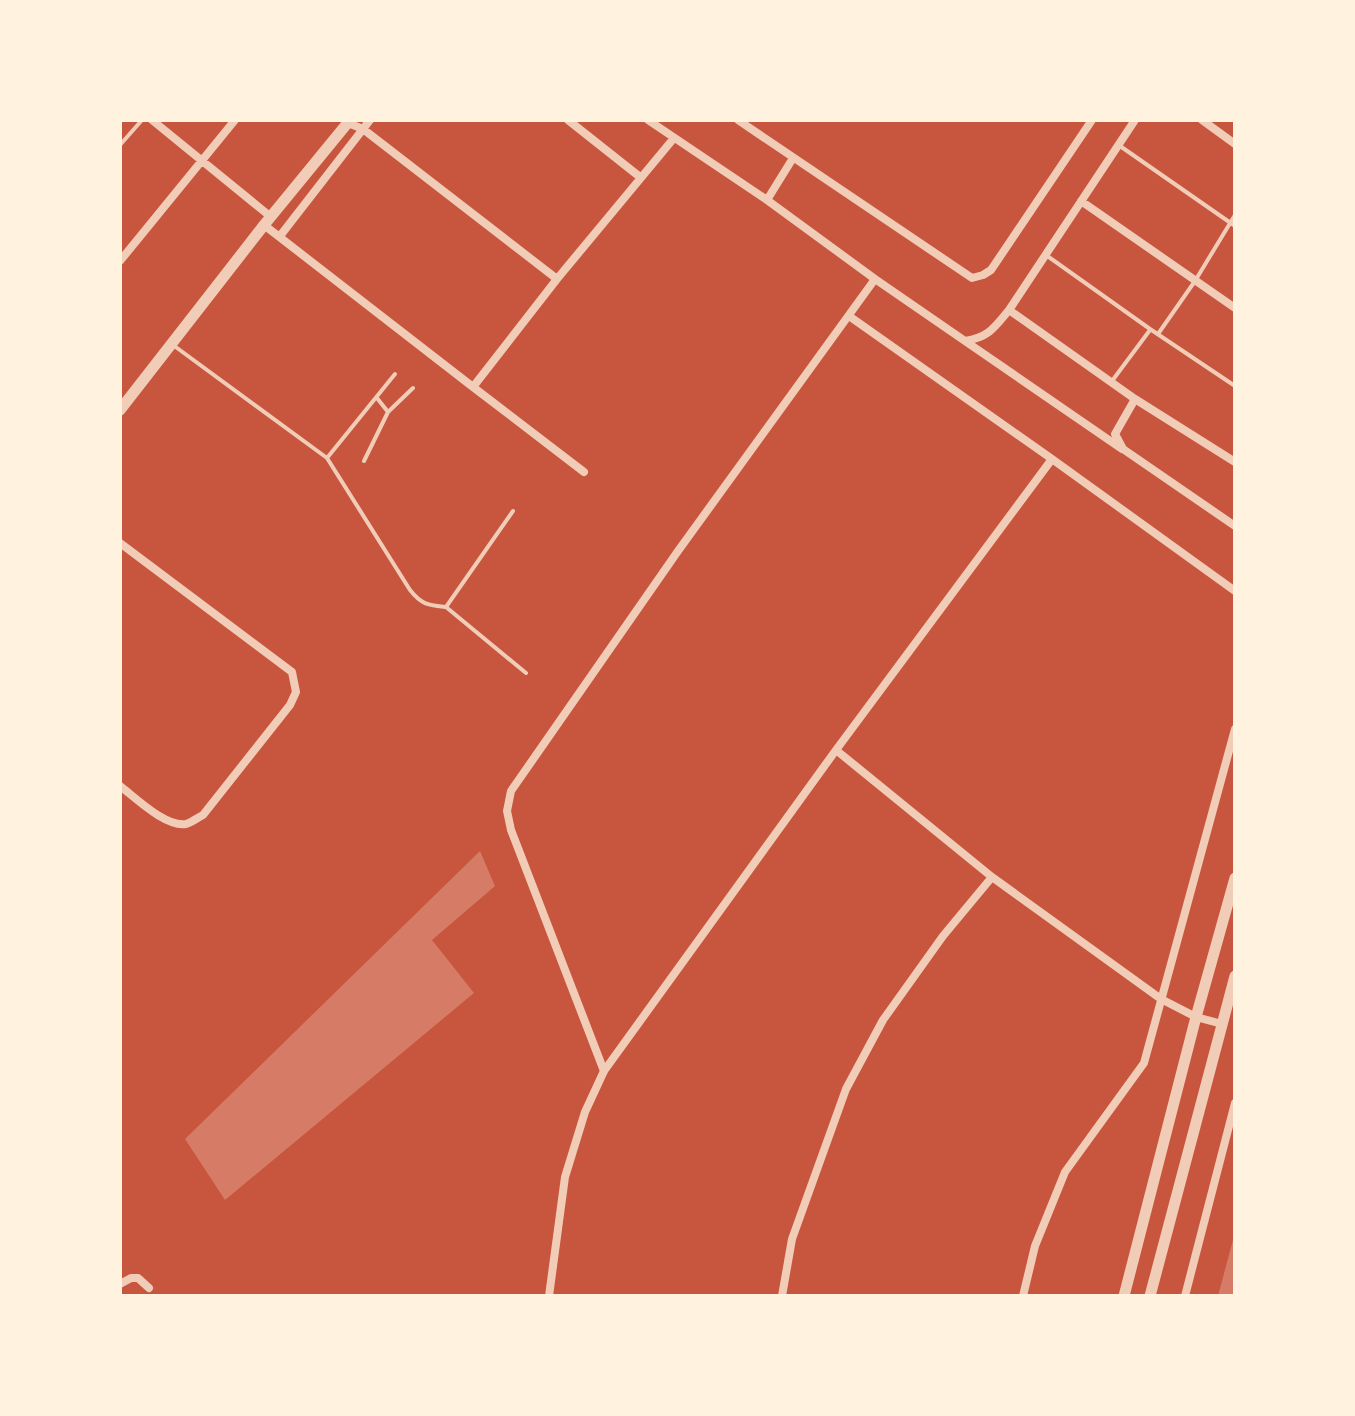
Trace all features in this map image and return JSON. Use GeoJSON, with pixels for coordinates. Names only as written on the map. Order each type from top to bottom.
{"type":"FeatureCollection","features":[{"type":"Feature","properties":{"kind":"street"},"geometry":{"type":"LineString","coordinates":[[152,120],[268,221],[280,236],[584,472]]}},
{"type":"Feature","properties":{"kind":"street"},"geometry":{"type":"LineString","coordinates":[[120,261],[235,120]]}},
{"type":"Feature","properties":{"kind":"street"},"geometry":{"type":"LineString","coordinates":[[280,236],[370,120]]}},
{"type":"Feature","properties":{"kind":"street"},"geometry":{"type":"LineString","coordinates":[[568,120],[640,177]]}},
{"type":"Feature","properties":{"kind":"street"},"geometry":{"type":"LineString","coordinates":[[648,120],[1235,526]]}},
{"type":"Feature","properties":{"kind":"street"},"geometry":{"type":"LineString","coordinates":[[738,120],[972,278],[991,270],[1092,120]]}},
{"type":"Feature","properties":{"kind":"street"},"geometry":{"type":"LineString","coordinates":[[965,341],[989,334],[1009,310],[1135,120]]}},
{"type":"Feature","properties":{"kind":"street"},"geometry":{"type":"LineString","coordinates":[[1202,120],[1235,144]]}},
{"type":"Feature","properties":{"kind":"street"},"geometry":{"type":"LineString","coordinates":[[120,410],[349,122],[363,129],[557,279]]}},
{"type":"Feature","properties":{"kind":"street"},"geometry":{"type":"LineString","coordinates":[[473,387],[557,279],[674,138]]}},
{"type":"Feature","properties":{"kind":"street"},"geometry":{"type":"LineString","coordinates":[[767,200],[793,158]]}},
{"type":"Feature","properties":{"kind":"street"},"geometry":{"type":"LineString","coordinates":[[1081,201],[1235,308]]}},
{"type":"Feature","properties":{"kind":"street"},"geometry":{"type":"LineString","coordinates":[[604,1071],[511,830],[507,811],[511,791],[678,551],[875,279]]}},
{"type":"Feature","properties":{"kind":"street"},"geometry":{"type":"LineString","coordinates":[[1009,310],[1135,399],[1235,462]]}},
{"type":"Feature","properties":{"kind":"street"},"geometry":{"type":"LineString","coordinates":[[849,316],[1235,591]]}},
{"type":"Feature","properties":{"kind":"street"},"geometry":{"type":"LineString","coordinates":[[1123,449],[1115,434],[1135,399]]}},
{"type":"Feature","properties":{"kind":"street"},"geometry":{"type":"LineString","coordinates":[[549,1296],[565,1177],[585,1112],[604,1071],[836,750],[1052,459]]}},
{"type":"Feature","properties":{"kind":"street"},"geometry":{"type":"LineString","coordinates":[[120,543],[292,672],[296,692],[290,705],[203,815],[191,822],[182,824],[164,819],[120,786]]}},
{"type":"Feature","properties":{"kind":"street"},"geometry":{"type":"LineString","coordinates":[[1023,1296],[1035,1246],[1065,1172],[1144,1063],[1235,729]]}},
{"type":"Feature","properties":{"kind":"street"},"geometry":{"type":"LineString","coordinates":[[836,750],[992,877],[1161,999],[1196,1017],[1222,1024]]}},
{"type":"Feature","properties":{"kind":"street"},"geometry":{"type":"LineString","coordinates":[[782,1296],[792,1239],[846,1089],[892,1008],[943,936],[992,877]]}},
{"type":"Feature","properties":{"kind":"street"},"geometry":{"type":"LineString","coordinates":[[1124,1296],[1235,878]]}},
{"type":"Feature","properties":{"kind":"street"},"geometry":{"type":"LineString","coordinates":[[1150,1296],[1235,976]]}},
{"type":"Feature","properties":{"kind":"street"},"geometry":{"type":"LineString","coordinates":[[1185,1296],[1235,1103]]}},
{"type":"Feature","properties":{"kind":"street"},"geometry":{"type":"LineString","coordinates":[[120,1284],[138,1278],[149,1288]]}},
{"type":"Feature","properties":{"kind":"lane"},"geometry":{"type":"LineString","coordinates":[[120,145],[142,120]]}},
{"type":"Feature","properties":{"kind":"lane"},"geometry":{"type":"LineString","coordinates":[[1118,145],[1235,226]]}},
{"type":"Feature","properties":{"kind":"lane"},"geometry":{"type":"LineString","coordinates":[[1158,334],[1235,215]]}},
{"type":"Feature","properties":{"kind":"lane"},"geometry":{"type":"LineString","coordinates":[[1045,254],[1235,386]]}},
{"type":"Feature","properties":{"kind":"lane"},"geometry":{"type":"LineString","coordinates":[[1111,382],[1150,329]]}},
{"type":"Feature","properties":{"kind":"lane"},"geometry":{"type":"LineString","coordinates":[[171,343],[327,458],[418,600],[427,605],[446,607],[526,673]]}},
{"type":"Feature","properties":{"kind":"lane"},"geometry":{"type":"LineString","coordinates":[[327,458],[395,374]]}},
{"type":"Feature","properties":{"kind":"lane"},"geometry":{"type":"LineString","coordinates":[[364,461],[388,412],[413,388]]}},
{"type":"Feature","properties":{"kind":"lane"},"geometry":{"type":"LineString","coordinates":[[377,398],[388,412]]}},
{"type":"Feature","properties":{"kind":"lane"},"geometry":{"type":"LineString","coordinates":[[446,607],[513,511]]}},
{"type":"Feature","properties":{"kind":"building"},"geometry":{"type":"Polygon","coordinates":[[[480,851],[495,886],[432,940],[474,993],[225,1200],[185,1139],[480,851]]]}},
{"type":"Feature","properties":{"kind":"building"},"geometry":{"type":"Polygon","coordinates":[[[1234,1236],[1235,1296],[1218,1296],[1234,1236]]]}}]}
